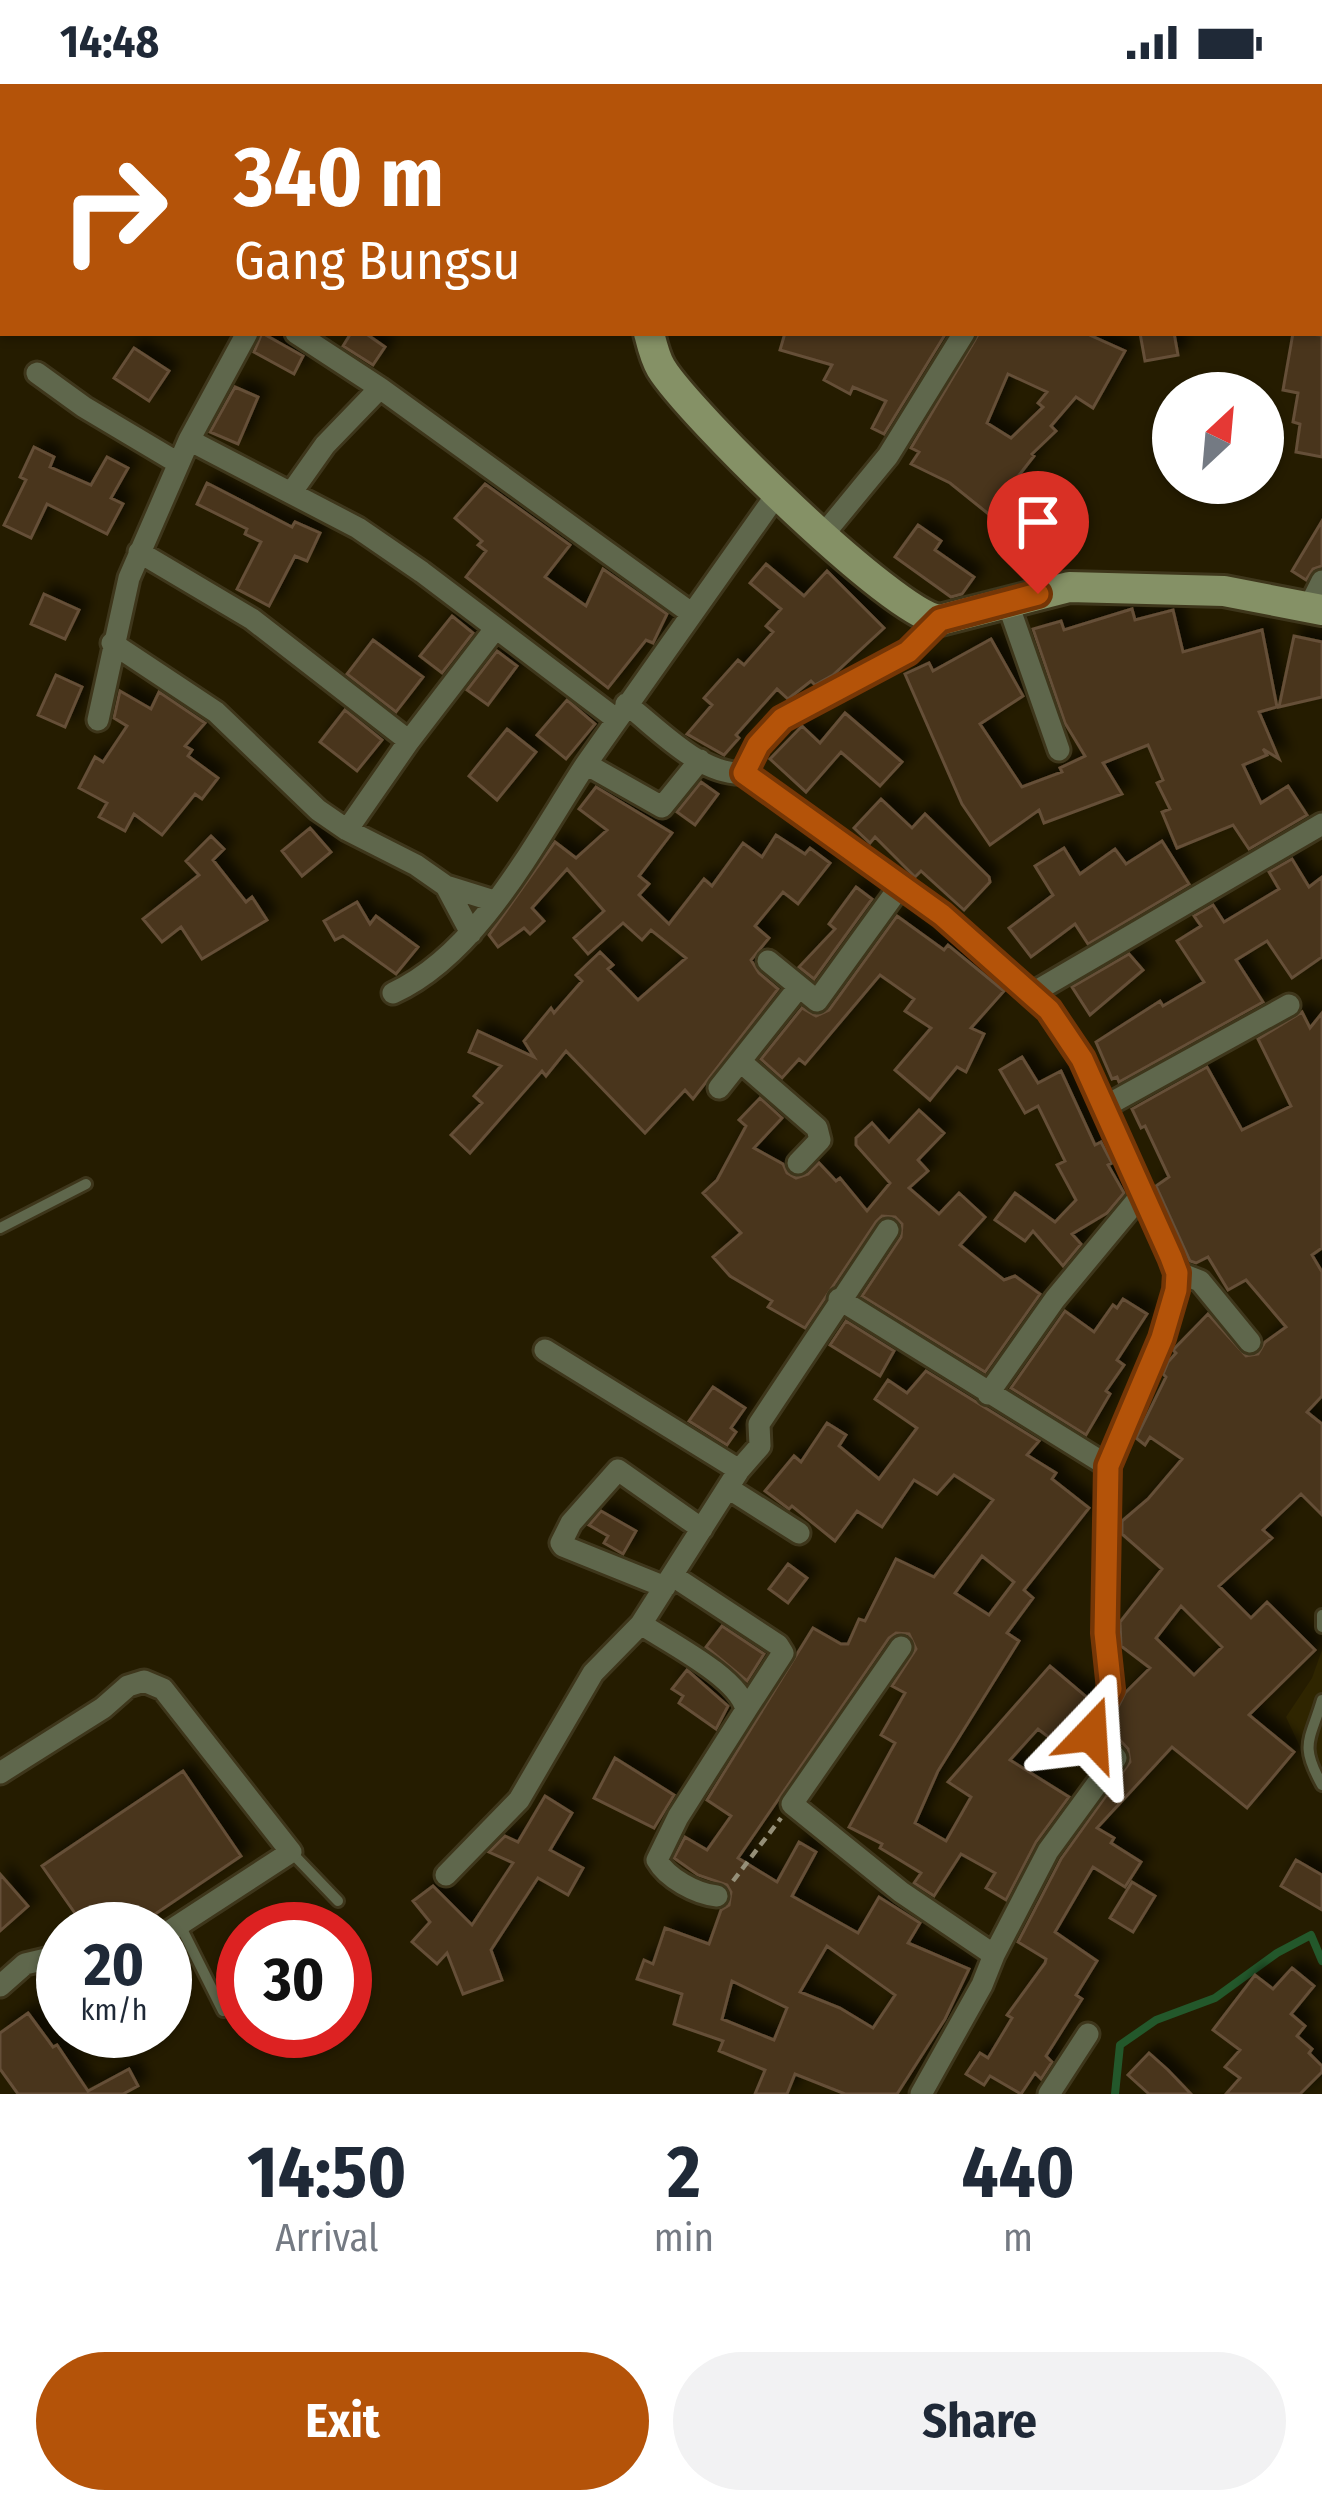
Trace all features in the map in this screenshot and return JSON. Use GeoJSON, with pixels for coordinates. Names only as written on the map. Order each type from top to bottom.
{"type":"FeatureCollection","features":[{"type":"Feature","properties":{"kind":"street"},"geometry":{"type":"LineString","coordinates":[[98,720],[112,643],[140,552],[189,440],[245,336]]}},
{"type":"Feature","properties":{"kind":"street"},"geometry":{"type":"LineString","coordinates":[[301,336],[691,613]]}},
{"type":"Feature","properties":{"kind":"street"},"geometry":{"type":"LineString","coordinates":[[644,336],[676,388],[777,494],[915,612],[940,620]]}},
{"type":"Feature","properties":{"kind":"street"},"geometry":{"type":"LineString","coordinates":[[823,535],[888,456],[962,336]]}},
{"type":"Feature","properties":{"kind":"street"},"geometry":{"type":"LineString","coordinates":[[37,373],[178,464]]}},
{"type":"Feature","properties":{"kind":"street"},"geometry":{"type":"LineString","coordinates":[[291,494],[325,445],[380,388]]}},
{"type":"Feature","properties":{"kind":"street"},"geometry":{"type":"LineString","coordinates":[[189,440],[358,528],[621,712],[721,772],[744,773],[942,915],[1049,1010],[1082,1059],[1143,1193],[1177,1273],[1162,1338],[1108,1466],[1105,1633],[1111,1689],[1090,1729],[1116,1758],[1048,1852],[921,2094]]}},
{"type":"Feature","properties":{"kind":"street"},"geometry":{"type":"LineString","coordinates":[[393,993],[414,983],[471,933],[777,494]]}},
{"type":"Feature","properties":{"kind":"street"},"geometry":{"type":"LineString","coordinates":[[140,552],[252,620],[409,741]]}},
{"type":"Feature","properties":{"kind":"street"},"geometry":{"type":"LineString","coordinates":[[744,773],[758,745],[782,719],[908,652],[940,620],[1069,587],[1318,599]]}},
{"type":"Feature","properties":{"kind":"street"},"geometry":{"type":"LineString","coordinates":[[1006,601],[1059,750]]}},
{"type":"Feature","properties":{"kind":"street"},"geometry":{"type":"LineString","coordinates":[[347,830],[495,628]]}},
{"type":"Feature","properties":{"kind":"street"},"geometry":{"type":"LineString","coordinates":[[112,643],[216,712],[318,810],[347,830],[446,886],[494,901]]}},
{"type":"Feature","properties":{"kind":"street"},"geometry":{"type":"LineString","coordinates":[[586,764],[662,807],[700,760]]}},
{"type":"Feature","properties":{"kind":"street"},"geometry":{"type":"LineString","coordinates":[[1031,994],[1322,824]]}},
{"type":"Feature","properties":{"kind":"street"},"geometry":{"type":"LineString","coordinates":[[768,961],[818,1001],[901,885]]}},
{"type":"Feature","properties":{"kind":"street"},"geometry":{"type":"LineString","coordinates":[[446,886],[471,933]]}},
{"type":"Feature","properties":{"kind":"street"},"geometry":{"type":"LineString","coordinates":[[719,1088],[799,987]]}},
{"type":"Feature","properties":{"kind":"street"},"geometry":{"type":"LineString","coordinates":[[1104,1106],[1289,1005]]}},
{"type":"Feature","properties":{"kind":"street"},"geometry":{"type":"LineString","coordinates":[[741,1062],[817,1129],[820,1140],[798,1163]]}},
{"type":"Feature","properties":{"kind":"street"},"geometry":{"type":"LineString","coordinates":[[988,1394],[1055,1299],[1143,1193]]}},
{"type":"Feature","properties":{"kind":"street"},"geometry":{"type":"LineString","coordinates":[[446,1874],[519,1800],[593,1673],[640,1624],[669,1582],[733,1479],[760,1446],[759,1424],[888,1231]]}},
{"type":"Feature","properties":{"kind":"street"},"geometry":{"type":"LineString","coordinates":[[1177,1273],[1200,1281],[1250,1342]]}},
{"type":"Feature","properties":{"kind":"street"},"geometry":{"type":"LineString","coordinates":[[839,1299],[1108,1466]]}},
{"type":"Feature","properties":{"kind":"street"},"geometry":{"type":"LineString","coordinates":[[545,1350],[733,1479],[799,1533]]}},
{"type":"Feature","properties":{"kind":"street"},"geometry":{"type":"LineString","coordinates":[[702,1529],[618,1470],[571,1523],[561,1543],[669,1582],[783,1653],[678,1817],[657,1859],[677,1880],[716,1896]]}},
{"type":"Feature","properties":{"kind":"street"},"geometry":{"type":"LineString","coordinates":[[640,1624],[730,1683],[744,1699],[746,1710]]}},
{"type":"Feature","properties":{"kind":"street"},"geometry":{"type":"LineString","coordinates":[[901,1647],[792,1804],[901,1892],[994,1954]]}},
{"type":"Feature","properties":{"kind":"street"},"geometry":{"type":"LineString","coordinates":[[0,1773],[103,1708],[128,1686],[144,1681],[163,1689],[290,1852],[192,1916]]}},
{"type":"Feature","properties":{"kind":"street"},"geometry":{"type":"LineString","coordinates":[[0,1986],[25,1964],[36,1961]]}},
{"type":"Feature","properties":{"kind":"street"},"geometry":{"type":"LineString","coordinates":[[1049,2094],[1088,2034]]}},
{"type":"Feature","properties":{"kind":"lane"},"geometry":{"type":"LineString","coordinates":[[0,1228],[86,1184]]}},
{"type":"Feature","properties":{"kind":"lane"},"geometry":{"type":"LineString","coordinates":[[1322,1615],[1322,1627]]}},
{"type":"Feature","properties":{"kind":"lane"},"geometry":{"type":"LineString","coordinates":[[1322,1700],[1306,1740],[1308,1760],[1322,1785]]}},
{"type":"Feature","properties":{"kind":"lane"},"geometry":{"type":"LineString","coordinates":[[290,1852],[338,1901]]}},
{"type":"Feature","properties":{"kind":"lane"},"geometry":{"type":"LineString","coordinates":[[192,1960],[216,2000]]}},
{"type":"Feature","properties":{"kind":"path"},"geometry":{"type":"LineString","coordinates":[[716,1896],[792,1804]]}},
{"type":"Feature","properties":{"kind":"shaded area"},"geometry":{"type":"Polygon","coordinates":[[[1322,1650],[1322,1794],[1286,1717],[1312,1678],[1322,1650]]]}},
{"type":"Feature","properties":{"kind":"building"},"geometry":{"type":"Polygon","coordinates":[[[261,336],[267,336],[303,356],[294,374],[254,352],[261,336]]]}},
{"type":"Feature","properties":{"kind":"building"},"geometry":{"type":"Polygon","coordinates":[[[349,336],[369,336],[385,347],[373,365],[343,346],[349,336]]]}},
{"type":"Feature","properties":{"kind":"building"},"geometry":{"type":"Polygon","coordinates":[[[784,336],[944,336],[884,434],[872,428],[886,401],[853,387],[850,394],[824,380],[832,365],[780,350],[784,336]]]}},
{"type":"Feature","properties":{"kind":"building"},"geometry":{"type":"Polygon","coordinates":[[[977,336],[1092,336],[1125,351],[1093,408],[1076,397],[1051,426],[1056,431],[1032,454],[1009,488],[1016,493],[996,520],[950,483],[911,464],[919,452],[911,448],[977,336]],[[1008,374],[987,423],[1011,438],[1043,407],[1038,403],[1047,392],[1008,374]]]}},
{"type":"Feature","properties":{"kind":"building"},"geometry":{"type":"Polygon","coordinates":[[[1141,336],[1175,336],[1178,355],[1145,361],[1141,336]]]}},
{"type":"Feature","properties":{"kind":"building"},"geometry":{"type":"Polygon","coordinates":[[[1292,336],[1322,336],[1322,457],[1296,452],[1300,424],[1293,422],[1298,393],[1284,390],[1292,336]]]}},
{"type":"Feature","properties":{"kind":"building"},"geometry":{"type":"Polygon","coordinates":[[[134,348],[169,371],[149,401],[114,378],[134,348]]]}},
{"type":"Feature","properties":{"kind":"building"},"geometry":{"type":"Polygon","coordinates":[[[235,387],[258,397],[238,444],[210,432],[235,387]]]}},
{"type":"Feature","properties":{"kind":"building"},"geometry":{"type":"Polygon","coordinates":[[[34,447],[54,457],[50,467],[91,485],[107,457],[128,468],[111,498],[123,504],[107,534],[47,504],[31,538],[4,525],[26,480],[20,477],[34,447]]]}},
{"type":"Feature","properties":{"kind":"building"},"geometry":{"type":"Polygon","coordinates":[[[207,483],[292,527],[295,522],[320,533],[307,561],[295,556],[269,606],[237,589],[261,542],[245,534],[247,529],[197,504],[207,483]]]}},
{"type":"Feature","properties":{"kind":"building"},"geometry":{"type":"Polygon","coordinates":[[[485,484],[570,545],[545,577],[586,606],[603,569],[667,614],[653,643],[646,640],[608,688],[466,577],[486,551],[478,545],[482,541],[455,518],[485,484]]]}},
{"type":"Feature","properties":{"kind":"building"},"geometry":{"type":"Polygon","coordinates":[[[1322,521],[1322,566],[1313,569],[1306,580],[1292,571],[1322,521]]]}},
{"type":"Feature","properties":{"kind":"building"},"geometry":{"type":"Polygon","coordinates":[[[918,525],[941,541],[935,550],[974,577],[962,594],[951,597],[895,557],[918,525]]]}},
{"type":"Feature","properties":{"kind":"building"},"geometry":{"type":"Polygon","coordinates":[[[766,564],[804,596],[827,571],[884,628],[833,675],[815,685],[811,681],[788,699],[777,689],[724,755],[687,734],[712,705],[704,698],[738,660],[744,665],[773,632],[766,626],[781,609],[750,583],[766,564]]]}},
{"type":"Feature","properties":{"kind":"building"},"geometry":{"type":"Polygon","coordinates":[[[44,594],[79,610],[65,639],[31,624],[44,594]]]}},
{"type":"Feature","properties":{"kind":"building"},"geometry":{"type":"Polygon","coordinates":[[[1132,609],[1135,620],[1173,610],[1183,652],[1262,630],[1277,707],[1259,712],[1279,759],[1263,749],[1267,755],[1243,765],[1261,803],[1288,786],[1307,815],[1249,849],[1233,825],[1177,848],[1162,812],[1170,809],[1157,783],[1163,780],[1148,745],[1103,763],[1122,794],[1044,823],[1039,810],[990,845],[962,804],[905,674],[929,663],[933,671],[991,639],[1023,696],[980,724],[1022,787],[1062,772],[1060,768],[1085,756],[1065,723],[1033,629],[1061,621],[1064,630],[1132,609]]]}},
{"type":"Feature","properties":{"kind":"building"},"geometry":{"type":"Polygon","coordinates":[[[452,616],[473,633],[442,673],[420,656],[452,616]]]}},
{"type":"Feature","properties":{"kind":"building"},"geometry":{"type":"Polygon","coordinates":[[[1294,636],[1322,642],[1322,697],[1279,707],[1294,636]]]}},
{"type":"Feature","properties":{"kind":"building"},"geometry":{"type":"Polygon","coordinates":[[[373,640],[423,677],[396,712],[347,674],[373,640]]]}},
{"type":"Feature","properties":{"kind":"building"},"geometry":{"type":"Polygon","coordinates":[[[497,651],[517,666],[488,705],[467,690],[497,651]]]}},
{"type":"Feature","properties":{"kind":"building"},"geometry":{"type":"Polygon","coordinates":[[[56,675],[82,687],[65,727],[38,715],[56,675]]]}},
{"type":"Feature","properties":{"kind":"building"},"geometry":{"type":"Polygon","coordinates":[[[120,691],[151,709],[159,692],[205,723],[185,746],[192,750],[188,756],[218,778],[202,799],[195,794],[162,835],[134,814],[125,831],[99,817],[107,803],[79,788],[95,757],[103,762],[127,726],[114,718],[120,691]]]}},
{"type":"Feature","properties":{"kind":"building"},"geometry":{"type":"Polygon","coordinates":[[[567,700],[595,724],[566,759],[537,735],[567,700]]]}},
{"type":"Feature","properties":{"kind":"building"},"geometry":{"type":"Polygon","coordinates":[[[345,710],[382,740],[357,771],[320,742],[345,710]]]}},
{"type":"Feature","properties":{"kind":"building"},"geometry":{"type":"Polygon","coordinates":[[[845,713],[902,762],[880,786],[841,752],[806,792],[770,759],[802,726],[820,743],[845,713]]]}},
{"type":"Feature","properties":{"kind":"building"},"geometry":{"type":"Polygon","coordinates":[[[507,729],[536,752],[497,800],[469,776],[507,729]]]}},
{"type":"Feature","properties":{"kind":"building"},"geometry":{"type":"Polygon","coordinates":[[[701,782],[718,794],[695,825],[677,812],[701,782]]]}},
{"type":"Feature","properties":{"kind":"building"},"geometry":{"type":"Polygon","coordinates":[[[596,787],[672,833],[639,876],[649,884],[639,895],[669,924],[704,879],[712,886],[743,843],[762,857],[776,835],[805,854],[810,848],[830,863],[798,904],[783,892],[755,926],[769,938],[751,960],[778,989],[693,1099],[685,1090],[645,1133],[566,1051],[546,1076],[542,1071],[470,1153],[451,1135],[482,1103],[474,1096],[501,1066],[469,1052],[478,1031],[534,1057],[524,1041],[582,981],[576,975],[600,952],[613,965],[608,969],[638,1000],[686,958],[651,930],[642,940],[623,923],[588,954],[574,938],[604,911],[567,869],[532,908],[544,921],[530,934],[524,928],[498,947],[489,935],[555,842],[576,858],[607,830],[579,809],[596,787]]]}},
{"type":"Feature","properties":{"kind":"building"},"geometry":{"type":"Polygon","coordinates":[[[881,799],[912,828],[925,814],[989,877],[990,882],[964,910],[921,871],[915,877],[875,837],[870,843],[854,828],[881,799]]]}},
{"type":"Feature","properties":{"kind":"building"},"geometry":{"type":"Polygon","coordinates":[[[310,828],[331,852],[302,876],[282,851],[310,828]]]}},
{"type":"Feature","properties":{"kind":"building"},"geometry":{"type":"Polygon","coordinates":[[[211,836],[224,849],[213,860],[246,902],[252,897],[267,920],[202,959],[181,927],[162,942],[143,919],[199,875],[186,861],[211,836]]]}},
{"type":"Feature","properties":{"kind":"building"},"geometry":{"type":"Polygon","coordinates":[[[1162,841],[1189,884],[1088,944],[1075,924],[1031,957],[1009,928],[1053,895],[1035,866],[1064,848],[1080,874],[1115,849],[1126,864],[1162,841]]]}},
{"type":"Feature","properties":{"kind":"building"},"geometry":{"type":"Polygon","coordinates":[[[1292,859],[1309,887],[1322,877],[1322,957],[1292,978],[1267,941],[1236,960],[1263,1002],[1119,1082],[1117,1077],[1112,1079],[1096,1042],[1160,1001],[1163,1006],[1204,982],[1177,941],[1201,926],[1194,916],[1213,905],[1224,922],[1279,889],[1269,872],[1292,859]]]}},
{"type":"Feature","properties":{"kind":"building"},"geometry":{"type":"Polygon","coordinates":[[[856,887],[872,899],[814,979],[799,967],[835,929],[829,924],[856,887]]]}},
{"type":"Feature","properties":{"kind":"building"},"geometry":{"type":"Polygon","coordinates":[[[357,902],[370,924],[376,916],[418,947],[396,974],[343,936],[335,940],[324,921],[357,902]]]}},
{"type":"Feature","properties":{"kind":"building"},"geometry":{"type":"Polygon","coordinates":[[[897,916],[944,950],[948,945],[1004,991],[971,1028],[984,1034],[966,1072],[957,1067],[930,1100],[895,1070],[931,1028],[905,1011],[914,999],[880,975],[805,1064],[799,1059],[782,1078],[761,1059],[802,1008],[816,1016],[829,1010],[897,916]]]}},
{"type":"Feature","properties":{"kind":"building"},"geometry":{"type":"Polygon","coordinates":[[[1129,954],[1143,970],[1090,1015],[1072,987],[1129,954]]]}},
{"type":"Feature","properties":{"kind":"building"},"geometry":{"type":"Polygon","coordinates":[[[1302,1012],[1310,1028],[1322,1013],[1322,1248],[1312,1255],[1322,1272],[1322,1396],[1307,1412],[1322,1424],[1322,1515],[1301,1494],[1263,1530],[1272,1538],[1219,1586],[1251,1618],[1267,1602],[1315,1650],[1249,1715],[1294,1752],[1247,1808],[1172,1747],[1097,1828],[1141,1862],[1125,1887],[1093,1867],[1055,1932],[1097,1961],[1076,1995],[1082,1999],[1046,2056],[1052,2062],[1041,2079],[1035,2073],[1021,2094],[990,2076],[984,2085],[966,2074],[980,2053],[988,2058],[1012,2018],[1007,2015],[1045,1963],[1046,1959],[1018,1942],[1061,1859],[1130,1762],[1128,1749],[1108,1727],[1125,1693],[1150,1668],[1121,1646],[1120,1622],[1162,1569],[1122,1534],[1122,1521],[1182,1459],[1150,1437],[1145,1445],[1136,1438],[1166,1377],[1168,1362],[1176,1353],[1173,1350],[1208,1314],[1246,1356],[1258,1354],[1265,1342],[1286,1327],[1246,1280],[1228,1290],[1208,1257],[1190,1261],[1156,1186],[1169,1177],[1132,1109],[1207,1067],[1242,1130],[1291,1106],[1258,1039],[1302,1012]],[[1181,1606],[1156,1638],[1194,1675],[1222,1647],[1181,1606]]]}},
{"type":"Feature","properties":{"kind":"building"},"geometry":{"type":"Polygon","coordinates":[[[1022,1057],[1038,1083],[1061,1071],[1095,1145],[1101,1142],[1124,1193],[1107,1213],[1072,1234],[1081,1244],[1063,1266],[1033,1231],[1025,1241],[995,1220],[1015,1193],[1055,1222],[1076,1200],[1057,1165],[1065,1161],[1038,1106],[1025,1113],[1000,1070],[1022,1057]]]}},
{"type":"Feature","properties":{"kind":"building"},"geometry":{"type":"Polygon","coordinates":[[[760,1098],[782,1118],[754,1148],[783,1164],[796,1178],[819,1163],[836,1181],[840,1178],[867,1211],[890,1183],[856,1145],[856,1138],[872,1123],[889,1142],[919,1110],[944,1133],[918,1160],[928,1171],[909,1188],[939,1214],[959,1193],[985,1217],[960,1245],[1004,1280],[1015,1276],[1040,1294],[985,1372],[862,1296],[901,1237],[902,1224],[895,1217],[882,1216],[876,1222],[805,1328],[768,1307],[772,1301],[730,1276],[713,1257],[741,1233],[703,1193],[717,1180],[746,1126],[739,1120],[760,1098]]]}},
{"type":"Feature","properties":{"kind":"building"},"geometry":{"type":"Polygon","coordinates":[[[1123,1299],[1147,1314],[1117,1360],[1124,1365],[1086,1435],[1011,1388],[1065,1311],[1094,1332],[1123,1299]]]}},
{"type":"Feature","properties":{"kind":"building"},"geometry":{"type":"Polygon","coordinates":[[[846,1321],[894,1351],[880,1376],[830,1345],[846,1321]]]}},
{"type":"Feature","properties":{"kind":"building"},"geometry":{"type":"Polygon","coordinates":[[[926,1371],[1039,1441],[1027,1455],[1056,1473],[1052,1479],[1089,1508],[1024,1590],[1033,1598],[1007,1633],[1019,1641],[938,1771],[915,1823],[946,1841],[971,1797],[948,1782],[1050,1666],[1089,1699],[1080,1716],[1075,1712],[1051,1739],[1038,1729],[1010,1760],[1069,1797],[1036,1842],[1006,1900],[986,1888],[995,1873],[961,1854],[934,1896],[914,1883],[921,1873],[849,1827],[895,1743],[881,1735],[905,1693],[892,1686],[916,1649],[909,1634],[889,1638],[738,1858],[777,1882],[799,1842],[816,1852],[792,1896],[858,1933],[879,1897],[920,1923],[908,1943],[969,1969],[945,2019],[897,2094],[845,2094],[795,2074],[787,2094],[755,2094],[765,2070],[719,2051],[723,2041],[674,2024],[682,1994],[637,1979],[644,1960],[653,1964],[665,1928],[709,1944],[721,1910],[729,1905],[727,1885],[698,1875],[674,1858],[685,1837],[707,1850],[731,1816],[707,1800],[813,1628],[848,1644],[896,1559],[934,1577],[993,1500],[954,1475],[937,1494],[914,1480],[882,1527],[857,1511],[835,1541],[765,1491],[794,1456],[801,1462],[827,1423],[846,1435],[839,1446],[879,1479],[917,1428],[875,1399],[888,1380],[907,1393],[926,1371]],[[982,1556],[955,1593],[989,1615],[1014,1582],[982,1556]],[[827,1946],[800,1992],[873,2028],[895,1995],[827,1946]],[[732,1981],[722,2019],[774,2040],[787,2008],[732,1981]]]}},
{"type":"Feature","properties":{"kind":"building"},"geometry":{"type":"Polygon","coordinates":[[[713,1387],[745,1408],[731,1428],[736,1432],[727,1445],[689,1421],[713,1387]]]}},
{"type":"Feature","properties":{"kind":"building"},"geometry":{"type":"Polygon","coordinates":[[[601,1511],[636,1531],[623,1554],[604,1543],[608,1536],[589,1525],[601,1511]]]}},
{"type":"Feature","properties":{"kind":"building"},"geometry":{"type":"Polygon","coordinates":[[[788,1564],[807,1578],[788,1603],[769,1589],[788,1564]]]}},
{"type":"Feature","properties":{"kind":"building"},"geometry":{"type":"Polygon","coordinates":[[[722,1626],[764,1654],[747,1681],[706,1647],[722,1626]]]}},
{"type":"Feature","properties":{"kind":"building"},"geometry":{"type":"Polygon","coordinates":[[[687,1670],[728,1706],[716,1729],[679,1703],[683,1696],[672,1689],[687,1670]]]}},
{"type":"Feature","properties":{"kind":"building"},"geometry":{"type":"Polygon","coordinates":[[[615,1758],[674,1795],[654,1828],[594,1798],[615,1758]]]}},
{"type":"Feature","properties":{"kind":"building"},"geometry":{"type":"Polygon","coordinates":[[[183,1771],[241,1856],[173,1902],[67,1902],[42,1866],[183,1771]]]}},
{"type":"Feature","properties":{"kind":"building"},"geometry":{"type":"Polygon","coordinates":[[[545,1796],[572,1813],[550,1850],[583,1868],[568,1895],[538,1878],[491,1950],[502,1980],[463,1994],[447,1953],[437,1964],[412,1942],[430,1922],[413,1901],[433,1886],[472,1925],[513,1863],[489,1852],[505,1836],[518,1842],[545,1796]]]}},
{"type":"Feature","properties":{"kind":"building"},"geometry":{"type":"Polygon","coordinates":[[[1296,1860],[1322,1875],[1322,1910],[1281,1886],[1296,1860]]]}},
{"type":"Feature","properties":{"kind":"building"},"geometry":{"type":"Polygon","coordinates":[[[0,1874],[28,1906],[0,1931],[0,1874]]]}},
{"type":"Feature","properties":{"kind":"building"},"geometry":{"type":"Polygon","coordinates":[[[1132,1882],[1155,1896],[1133,1932],[1110,1918],[1132,1882]]]}},
{"type":"Feature","properties":{"kind":"building"},"geometry":{"type":"Polygon","coordinates":[[[1292,1968],[1314,1986],[1291,2014],[1305,2026],[1297,2036],[1312,2049],[1309,2053],[1322,2072],[1300,2094],[1226,2094],[1240,2078],[1225,2067],[1240,2050],[1213,2030],[1255,1975],[1273,1989],[1292,1968]]]}},
{"type":"Feature","properties":{"kind":"building"},"geometry":{"type":"Polygon","coordinates":[[[28,2013],[36,2024],[36,2058],[66,2058],[88,2091],[129,2069],[138,2086],[123,2094],[18,2094],[0,2069],[0,2033],[28,2013]]]}},
{"type":"Feature","properties":{"kind":"building"},"geometry":{"type":"Polygon","coordinates":[[[1149,2053],[1191,2094],[1149,2094],[1128,2075],[1149,2053]]]}},
{"type":"Feature","properties":{"kind":"waterway"},"geometry":{"type":"LineString","coordinates":[[1115,2094],[1120,2045],[1156,2020],[1215,1998],[1277,1953],[1311,1935],[1322,1961]]}},
{"type":"Feature","properties":{"kind":"route"},"geometry":{"type":"LineString","coordinates":[[1038,594],[940,620],[908,652],[782,719],[758,745],[744,773],[942,915],[1049,1010],[1082,1059],[1177,1273],[1162,1338],[1108,1466],[1105,1633],[1111,1689],[1091,1724],[1091,1734]]}}]}
